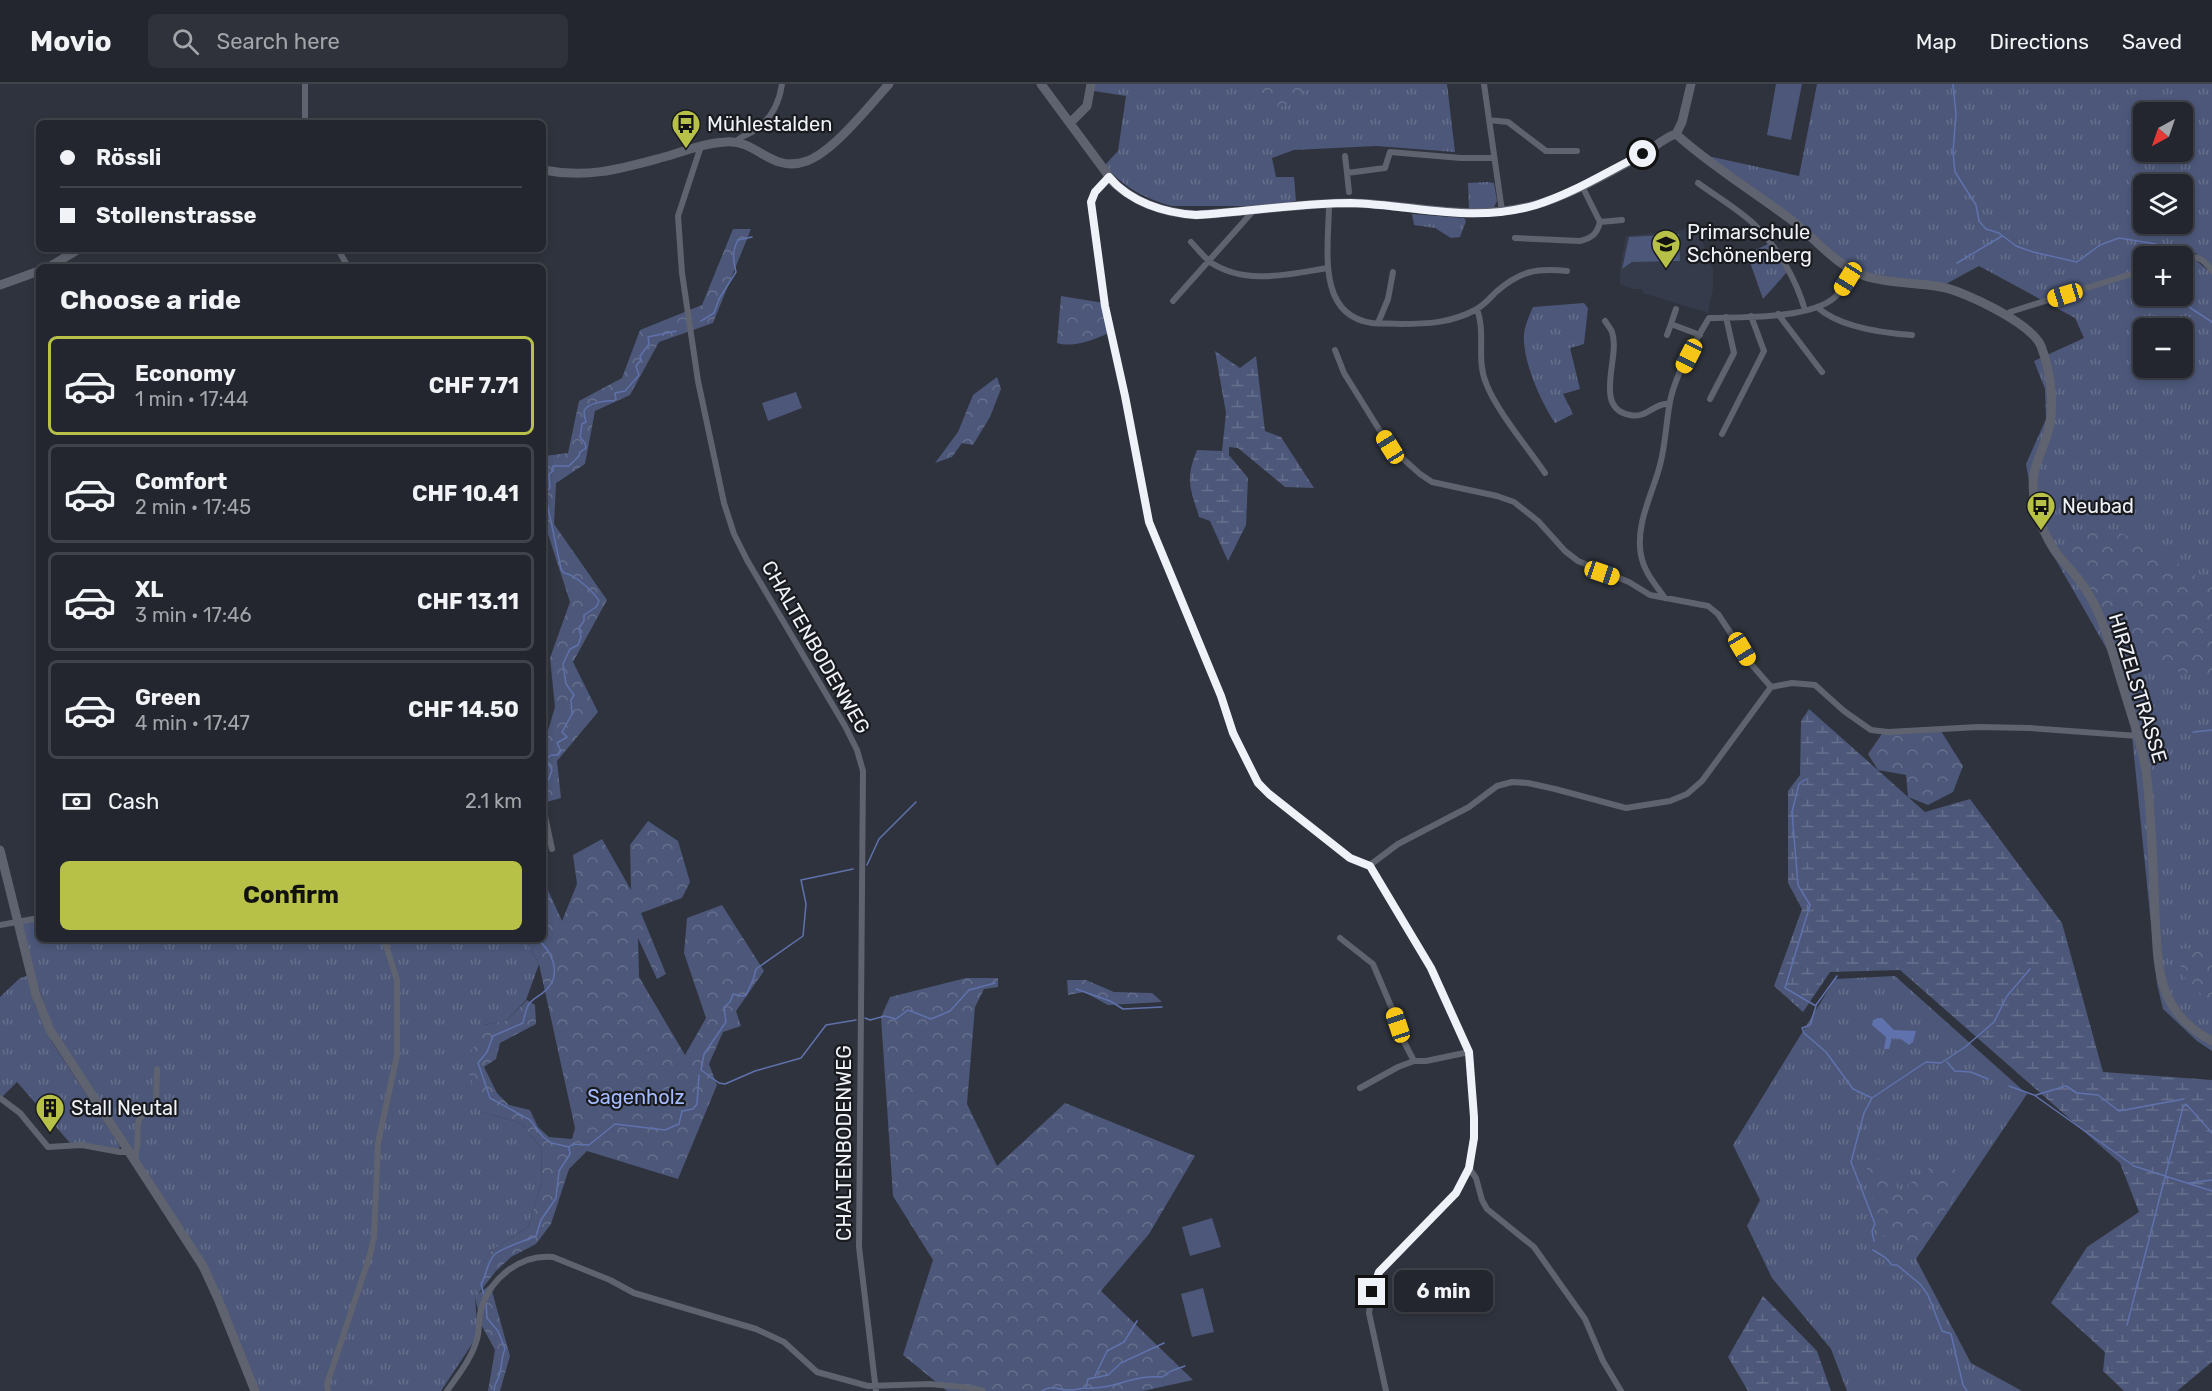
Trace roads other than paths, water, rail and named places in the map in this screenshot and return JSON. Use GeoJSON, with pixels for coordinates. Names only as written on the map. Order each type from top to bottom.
{"type":"FeatureCollection","features":[{"type":"Feature","properties":{"kind":"street"},"geometry":{"type":"LineString","coordinates":[[304,84],[305,120]]}},
{"type":"Feature","properties":{"kind":"street"},"geometry":{"type":"LineString","coordinates":[[736,142],[758,128],[771,116],[778,102],[782,84]]}},
{"type":"Feature","properties":{"kind":"street"},"geometry":{"type":"LineString","coordinates":[[546,170],[576,174],[600,173],[724,142],[736,142],[781,164],[806,162],[835,142],[889,84]]}},
{"type":"Feature","properties":{"kind":"street"},"geometry":{"type":"LineString","coordinates":[[1041,84],[1109,177],[1127,193],[1169,212],[1196,215],[1329,204],[1368,204],[1457,214],[1502,212],[1535,205],[1582,186],[1677,134],[1691,84]]}},
{"type":"Feature","properties":{"kind":"street"},"geometry":{"type":"LineString","coordinates":[[1070,123],[1087,106],[1091,84]]}},
{"type":"Feature","properties":{"kind":"street"},"geometry":{"type":"LineString","coordinates":[[1484,84],[1502,212]]}},
{"type":"Feature","properties":{"kind":"street"},"geometry":{"type":"LineString","coordinates":[[1489,120],[1508,122],[1546,151],[1578,151]]}},
{"type":"Feature","properties":{"kind":"street","name":"HIRZELSTRASSE"},"geometry":{"type":"LineString","coordinates":[[1677,134],[1793,221],[1852,270],[1881,280],[1942,287],[1957,291],[2030,330],[2036,338],[2043,352],[2051,407],[2050,424],[2036,460],[2033,480],[2038,515],[2055,552],[2086,590],[2100,618],[2113,652],[2138,736],[2147,779],[2158,959],[2162,980],[2177,1013],[2195,1030],[2212,1041]]}},
{"type":"Feature","properties":{"kind":"street","name":"CHALTENBODENWEG"},"geometry":{"type":"LineString","coordinates":[[701,146],[678,216],[682,273],[698,381],[724,503],[734,534],[747,560],[845,726],[857,750],[863,771],[860,1247],[876,1389]]}},
{"type":"Feature","properties":{"kind":"street"},"geometry":{"type":"LineString","coordinates":[[1347,173],[1385,168],[1390,152],[1461,158],[1494,158]]}},
{"type":"Feature","properties":{"kind":"street"},"geometry":{"type":"LineString","coordinates":[[1345,156],[1349,192]]}},
{"type":"Feature","properties":{"kind":"street"},"geometry":{"type":"LineString","coordinates":[[1109,177],[1095,192],[1091,207],[1105,306],[1149,522],[1221,696],[1233,733],[1258,783],[1269,794],[1350,858],[1370,866],[1431,968],[1469,1052],[1474,1117],[1474,1138],[1469,1168],[1456,1193],[1379,1272],[1372,1292],[1369,1313],[1386,1391]]}},
{"type":"Feature","properties":{"kind":"street"},"geometry":{"type":"LineString","coordinates":[[1698,183],[1754,224],[1768,239],[1793,280],[1805,310]]}},
{"type":"Feature","properties":{"kind":"street"},"geometry":{"type":"LineString","coordinates":[[1515,238],[1580,241],[1591,238],[1598,231],[1600,222],[1582,186]]}},
{"type":"Feature","properties":{"kind":"street"},"geometry":{"type":"LineString","coordinates":[[1329,204],[1330,287],[1339,307],[1353,317],[1371,323],[1429,324],[1454,319],[1477,309],[1512,278],[1526,272],[1547,269],[1567,270]]}},
{"type":"Feature","properties":{"kind":"street"},"geometry":{"type":"LineString","coordinates":[[1173,301],[1254,210]]}},
{"type":"Feature","properties":{"kind":"street"},"geometry":{"type":"LineString","coordinates":[[1600,222],[1622,220]]}},
{"type":"Feature","properties":{"kind":"street"},"geometry":{"type":"LineString","coordinates":[[1191,242],[1209,261],[1242,276],[1267,277],[1328,268]]}},
{"type":"Feature","properties":{"kind":"street"},"geometry":{"type":"LineString","coordinates":[[54,264],[74,252]]}},
{"type":"Feature","properties":{"kind":"street"},"geometry":{"type":"LineString","coordinates":[[2193,256],[2199,257],[2212,271]]}},
{"type":"Feature","properties":{"kind":"street"},"geometry":{"type":"LineString","coordinates":[[1666,599],[1646,571],[1641,554],[1640,536],[1660,465],[1674,386],[1709,318],[1778,314],[1817,308],[1842,289],[1852,270]]}},
{"type":"Feature","properties":{"kind":"street"},"geometry":{"type":"LineString","coordinates":[[0,285],[36,272]]}},
{"type":"Feature","properties":{"kind":"street"},"geometry":{"type":"LineString","coordinates":[[1378,323],[1388,299],[1393,272]]}},
{"type":"Feature","properties":{"kind":"street"},"geometry":{"type":"LineString","coordinates":[[2007,317],[2010,312],[2133,273]]}},
{"type":"Feature","properties":{"kind":"street"},"geometry":{"type":"LineString","coordinates":[[1817,308],[1826,315],[1863,327],[1891,334],[1912,335]]}},
{"type":"Feature","properties":{"kind":"street"},"geometry":{"type":"LineString","coordinates":[[1477,309],[1482,327],[1481,363],[1485,382],[1545,473]]}},
{"type":"Feature","properties":{"kind":"street"},"geometry":{"type":"LineString","coordinates":[[1667,335],[1676,309]]}},
{"type":"Feature","properties":{"kind":"street"},"geometry":{"type":"LineString","coordinates":[[1778,314],[1822,372]]}},
{"type":"Feature","properties":{"kind":"street"},"geometry":{"type":"LineString","coordinates":[[1722,434],[1764,351],[1751,316]]}},
{"type":"Feature","properties":{"kind":"street"},"geometry":{"type":"LineString","coordinates":[[1710,399],[1734,353],[1726,317]]}},
{"type":"Feature","properties":{"kind":"street"},"geometry":{"type":"LineString","coordinates":[[1605,321],[1612,333],[1613,369],[1609,395],[1613,404],[1620,411],[1629,415],[1641,416],[1665,403],[1670,404]]}},
{"type":"Feature","properties":{"kind":"street"},"geometry":{"type":"LineString","coordinates":[[1671,324],[1700,335]]}},
{"type":"Feature","properties":{"kind":"street"},"geometry":{"type":"LineString","coordinates":[[1335,350],[1344,373],[1390,447],[1420,474],[1432,482],[1497,496],[1514,502],[1538,521],[1565,551],[1578,561],[1602,573],[1629,582],[1650,595],[1708,606],[1718,614],[1751,664],[1771,687]]}},
{"type":"Feature","properties":{"kind":"street"},"geometry":{"type":"LineString","coordinates":[[1370,866],[1398,844],[1469,807],[1497,786],[1512,782],[1556,789],[1626,808],[1670,801],[1687,794],[1702,781],[1771,687],[1792,683],[1815,686],[1871,730],[1888,732],[1978,727],[2030,728],[2138,736]]}},
{"type":"Feature","properties":{"kind":"street"},"geometry":{"type":"LineString","coordinates":[[546,821],[552,849]]}},
{"type":"Feature","properties":{"kind":"street"},"geometry":{"type":"LineString","coordinates":[[0,850],[36,995],[50,1030],[203,1266],[255,1391]]}},
{"type":"Feature","properties":{"kind":"street"},"geometry":{"type":"LineString","coordinates":[[0,925],[36,919]]}},
{"type":"Feature","properties":{"kind":"street"},"geometry":{"type":"LineString","coordinates":[[1340,938],[1372,964],[1394,1011],[1402,1038],[1414,1061]]}},
{"type":"Feature","properties":{"kind":"street"},"geometry":{"type":"LineString","coordinates":[[328,1391],[327,1384],[374,1237],[378,1143],[397,1055],[397,980],[385,942]]}},
{"type":"Feature","properties":{"kind":"street"},"geometry":{"type":"LineString","coordinates":[[1360,1088],[1414,1061],[1442,1059],[1469,1052]]}},
{"type":"Feature","properties":{"kind":"street"},"geometry":{"type":"LineString","coordinates":[[131,1155],[138,1142],[140,1117],[156,1106],[157,1069]]}},
{"type":"Feature","properties":{"kind":"street"},"geometry":{"type":"LineString","coordinates":[[0,1098],[20,1113],[48,1147],[82,1145],[131,1155]]}},
{"type":"Feature","properties":{"kind":"street"},"geometry":{"type":"LineString","coordinates":[[1469,1168],[1476,1178],[1487,1209],[1534,1247],[1585,1319],[1621,1391]]}},
{"type":"Feature","properties":{"kind":"street"},"geometry":{"type":"LineString","coordinates":[[447,1391],[472,1353],[478,1338],[481,1307],[500,1277],[508,1269],[535,1257],[553,1257],[610,1280],[634,1293],[756,1329],[784,1342],[817,1372],[876,1389],[930,1384],[983,1391]]}},
{"type":"Feature","properties":{"kind":"waterway"},"geometry":{"type":"LineString","coordinates":[[1953,84],[1956,114],[1953,152],[1955,172],[1976,205],[1979,221],[1986,229],[1999,233],[2016,246],[2077,262],[2100,245],[2119,238],[2158,246]]}},
{"type":"Feature","properties":{"kind":"waterway"},"geometry":{"type":"LineString","coordinates":[[1957,263],[2002,236]]}},
{"type":"Feature","properties":{"kind":"waterway"},"geometry":{"type":"LineString","coordinates":[[701,321],[714,313],[719,299],[736,272],[734,256],[738,240],[752,237]]}},
{"type":"Feature","properties":{"kind":"waterway"},"geometry":{"type":"LineString","coordinates":[[2188,306],[2212,322]]}},
{"type":"Feature","properties":{"kind":"waterway"},"geometry":{"type":"LineString","coordinates":[[546,492],[550,488],[549,474],[553,471],[553,466],[569,466],[586,448],[580,437],[582,424],[586,422],[584,411],[586,408],[598,403],[614,401],[615,393],[625,391],[639,375],[636,366],[649,344],[648,337],[676,331]]}},
{"type":"Feature","properties":{"kind":"waterway"},"geometry":{"type":"LineString","coordinates":[[546,498],[561,569],[583,584],[599,601],[596,607],[584,615],[584,621],[579,628],[581,637],[578,645],[570,649],[563,664],[566,684],[574,695],[571,700],[572,714],[562,732],[567,737],[557,743],[561,751],[558,755],[551,755],[546,759]]}},
{"type":"Feature","properties":{"kind":"waterway"},"geometry":{"type":"LineString","coordinates":[[2193,732],[2212,730]]}},
{"type":"Feature","properties":{"kind":"waterway"},"geometry":{"type":"LineString","coordinates":[[546,759],[552,770],[546,782]]}},
{"type":"Feature","properties":{"kind":"waterway"},"geometry":{"type":"LineString","coordinates":[[1806,779],[1799,784],[1792,812],[1798,885],[1810,905],[1785,988],[1816,1006],[1810,1025],[1802,1028],[1804,1033],[1826,1052],[1853,1089],[1872,1098]]}},
{"type":"Feature","properties":{"kind":"waterway"},"geometry":{"type":"LineString","coordinates":[[867,865],[879,839],[916,802]]}},
{"type":"Feature","properties":{"kind":"waterway"},"geometry":{"type":"LineString","coordinates":[[853,869],[801,880],[806,904],[803,936],[756,969],[746,995],[733,994],[730,1002],[724,1007],[726,1022],[704,1054],[701,1070],[719,1083],[725,1084],[755,1071],[801,1058],[826,1025],[856,1020]]}},
{"type":"Feature","properties":{"kind":"waterway"},"geometry":{"type":"LineString","coordinates":[[540,942],[547,949],[553,962],[554,976],[551,983],[529,1004],[523,1023],[493,1036],[487,1052],[478,1063],[490,1098],[530,1120],[543,1137],[552,1143],[569,1147]]}},
{"type":"Feature","properties":{"kind":"waterway"},"geometry":{"type":"LineString","coordinates":[[1874,1241],[1872,1231],[1875,1224],[1851,1162],[1864,1113],[1872,1098],[1926,1062],[1941,1063],[1965,1047],[1994,1022],[2007,996],[2030,969]]}},
{"type":"Feature","properties":{"kind":"waterway"},"geometry":{"type":"LineString","coordinates":[[1816,1005],[1837,976]]}},
{"type":"Feature","properties":{"kind":"waterway"},"geometry":{"type":"LineString","coordinates":[[865,1018],[870,1020],[885,1016],[896,1019],[908,1010],[931,1019],[950,1011],[969,990],[995,983]]}},
{"type":"Feature","properties":{"kind":"waterway"},"geometry":{"type":"LineString","coordinates":[[1076,989],[1110,1001],[1123,1009],[1162,1007]]}},
{"type":"Feature","properties":{"kind":"waterway"},"geometry":{"type":"LineString","coordinates":[[1947,1062],[1955,1071],[1971,1072],[1988,1079]]}},
{"type":"Feature","properties":{"kind":"waterway"},"geometry":{"type":"LineString","coordinates":[[569,1147],[573,1144],[589,1145],[615,1124],[665,1130],[679,1124],[682,1111],[693,1109],[697,1104],[699,1075]]}},
{"type":"Feature","properties":{"kind":"waterway"},"geometry":{"type":"LineString","coordinates":[[2009,1086],[2034,1095],[2134,1166],[2212,1191]]}},
{"type":"Feature","properties":{"kind":"waterway"},"geometry":{"type":"LineString","coordinates":[[2036,1095],[2066,1086],[2077,1093],[2098,1095],[2119,1111],[2184,1099]]}},
{"type":"Feature","properties":{"kind":"waterway"},"geometry":{"type":"LineString","coordinates":[[2127,1325],[2183,1107],[2186,1104],[2212,1133]]}},
{"type":"Feature","properties":{"kind":"waterway"},"geometry":{"type":"LineString","coordinates":[[484,1295],[481,1284],[492,1257],[504,1249],[536,1236],[541,1220],[556,1198],[559,1171],[570,1154],[569,1148]]}},
{"type":"Feature","properties":{"kind":"waterway"},"geometry":{"type":"LineString","coordinates":[[2189,1183],[2212,1180]]}},
{"type":"Feature","properties":{"kind":"waterway"},"geometry":{"type":"LineString","coordinates":[[1873,1250],[1892,1265],[1897,1265],[1920,1284],[1928,1295],[1942,1331],[1951,1334],[1963,1385],[1967,1391]]}},
{"type":"Feature","properties":{"kind":"waterway"},"geometry":{"type":"LineString","coordinates":[[486,1303],[487,1318],[498,1331],[505,1349],[494,1391]]}},
{"type":"Feature","properties":{"kind":"waterway"},"geometry":{"type":"LineString","coordinates":[[1095,1376],[1107,1351],[1124,1342],[1137,1321]]}},
{"type":"Feature","properties":{"kind":"waterway"},"geometry":{"type":"LineString","coordinates":[[1042,1391],[1049,1388],[1067,1390],[1086,1388],[1088,1379],[1108,1375],[1121,1363],[1164,1343]]}},
{"type":"Feature","properties":{"kind":"waterway"},"geometry":{"type":"LineString","coordinates":[[1086,1388],[1105,1387],[1142,1378],[1162,1377],[1185,1366]]}},
{"type":"Feature","properties":{"kind":"place","name":"Mühlestalden"},"geometry":{"type":"Point","coordinates":[686,150]}},
{"type":"Feature","properties":{"kind":"place","name":"Primarschule Schönenberg"},"geometry":{"type":"Point","coordinates":[1666,270]}},
{"type":"Feature","properties":{"kind":"place","name":"Neubad"},"geometry":{"type":"Point","coordinates":[2041,532]}},
{"type":"Feature","properties":{"kind":"place","name":"Stall Neutal"},"geometry":{"type":"Point","coordinates":[50,1134]}},
{"type":"Feature","properties":{"kind":"park label","name":"Sagenholz"},"geometry":{"type":"Point","coordinates":[636,1097]}}]}
